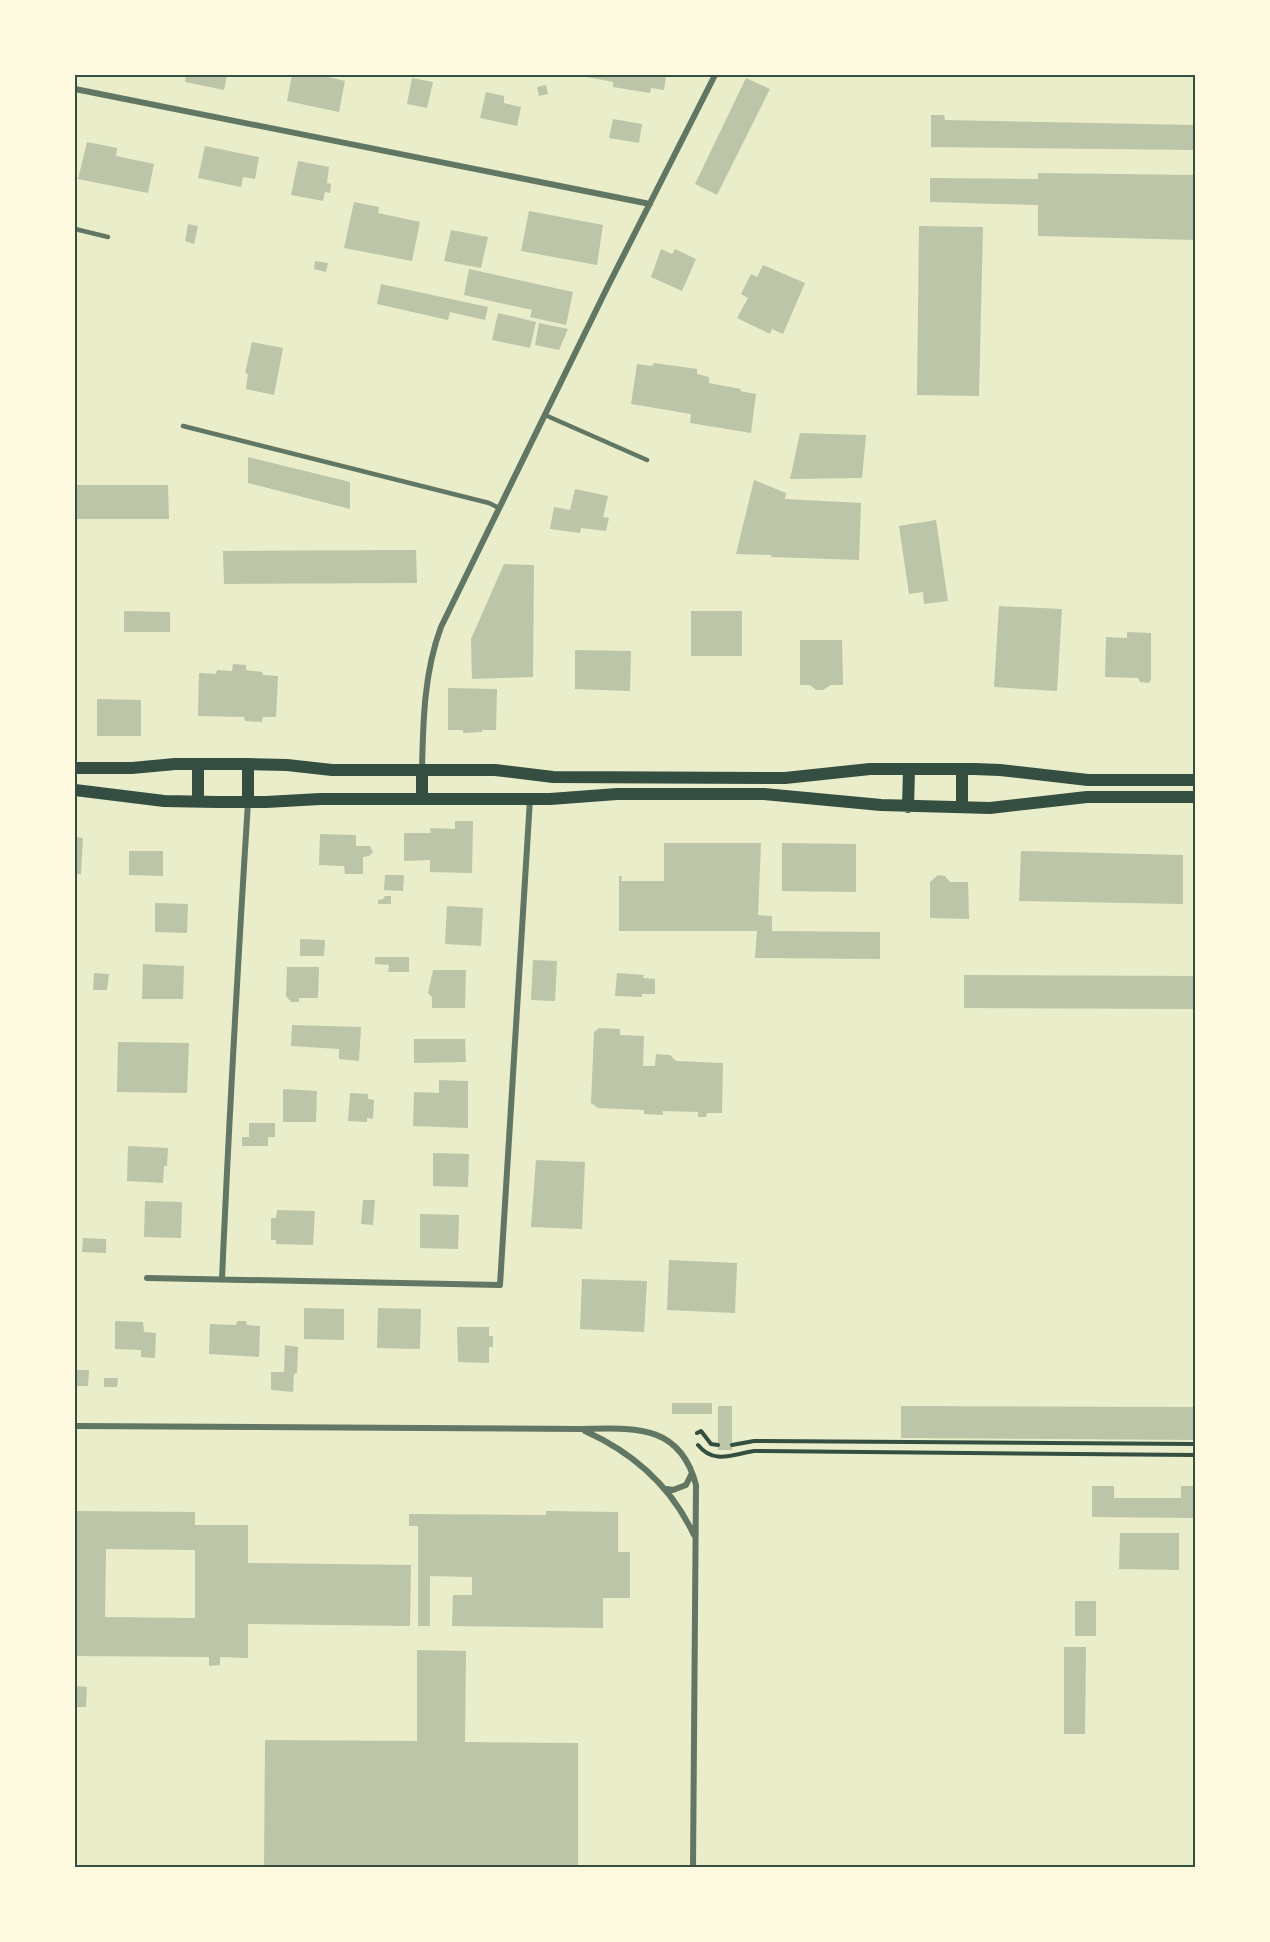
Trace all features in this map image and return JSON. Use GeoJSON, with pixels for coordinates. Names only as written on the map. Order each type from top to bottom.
{"type":"FeatureCollection","features":[{"type":"Feature","properties":{"kind":"main road"},"geometry":{"type":"LineString","coordinates":[[198,764],[198,802]]}},
{"type":"Feature","properties":{"kind":"main road"},"geometry":{"type":"LineString","coordinates":[[248,764],[248,802]]}},
{"type":"Feature","properties":{"kind":"main road"},"geometry":{"type":"LineString","coordinates":[[75,768],[248,764],[287,765],[332,771],[495,770],[553,777],[785,778],[870,769],[962,769],[1000,770],[1088,780],[1195,780]]}},
{"type":"Feature","properties":{"kind":"main road"},"geometry":{"type":"LineString","coordinates":[[908,807],[909,769]]}},
{"type":"Feature","properties":{"kind":"main road"},"geometry":{"type":"LineString","coordinates":[[962,769],[962,807]]}},
{"type":"Feature","properties":{"kind":"main road"},"geometry":{"type":"LineString","coordinates":[[422,770],[422,799]]}},
{"type":"Feature","properties":{"kind":"main road"},"geometry":{"type":"LineString","coordinates":[[75,790],[164,801],[198,802],[320,799],[530,799],[616,794],[764,794],[908,807],[1012,806],[1096,797],[1195,797]]}},
{"type":"Feature","properties":{"kind":"street"},"geometry":{"type":"LineString","coordinates":[[422,770],[429,666],[441,627],[715,75]]}},
{"type":"Feature","properties":{"kind":"street"},"geometry":{"type":"LineString","coordinates":[[75,89],[650,204]]}},
{"type":"Feature","properties":{"kind":"street"},"geometry":{"type":"LineString","coordinates":[[147,1278],[500,1285],[530,799]]}},
{"type":"Feature","properties":{"kind":"street"},"geometry":{"type":"LineString","coordinates":[[222,1279],[233,1078],[233,1036],[248,802]]}},
{"type":"Feature","properties":{"kind":"street"},"geometry":{"type":"LineString","coordinates":[[75,1426],[626,1428],[640,1429],[666,1439],[686,1459],[696,1485],[693,1867]]}},
{"type":"Feature","properties":{"kind":"street"},"geometry":{"type":"LineString","coordinates":[[582,1429],[603,1439],[642,1465],[666,1489],[686,1517],[696,1537]]}},
{"type":"Feature","properties":{"kind":"street"},"geometry":{"type":"LineString","coordinates":[[666,1489],[673,1490],[686,1485],[692,1472]]}},
{"type":"Feature","properties":{"kind":"lane"},"geometry":{"type":"LineString","coordinates":[[75,229],[108,237]]}},
{"type":"Feature","properties":{"kind":"lane"},"geometry":{"type":"LineString","coordinates":[[545,415],[647,460]]}},
{"type":"Feature","properties":{"kind":"lane"},"geometry":{"type":"LineString","coordinates":[[183,426],[477,500],[499,508]]}},
{"type":"Feature","properties":{"kind":"path"},"geometry":{"type":"LineString","coordinates":[[697,1433],[700,1431],[711,1444],[718,1445]]}},
{"type":"Feature","properties":{"kind":"path"},"geometry":{"type":"LineString","coordinates":[[732,1445],[754,1440],[1195,1444]]}},
{"type":"Feature","properties":{"kind":"path"},"geometry":{"type":"LineString","coordinates":[[697,1443],[705,1453],[723,1456],[737,1456],[754,1451],[1069,1452],[1195,1455]]}},
{"type":"Feature","properties":{"kind":"building"},"geometry":{"type":"Polygon","coordinates":[[[186,75],[227,75],[224,90],[185,82],[186,75]]]}},
{"type":"Feature","properties":{"kind":"building"},"geometry":{"type":"Polygon","coordinates":[[[292,75],[319,75],[345,81],[339,112],[287,101],[292,75]]]}},
{"type":"Feature","properties":{"kind":"building"},"geometry":{"type":"Polygon","coordinates":[[[577,75],[666,75],[664,90],[651,88],[650,93],[613,87],[613,82],[577,75]]]}},
{"type":"Feature","properties":{"kind":"building"},"geometry":{"type":"Polygon","coordinates":[[[412,78],[433,82],[427,108],[407,104],[412,78]]]}},
{"type":"Feature","properties":{"kind":"building"},"geometry":{"type":"Polygon","coordinates":[[[746,78],[770,89],[717,195],[695,184],[746,78]]]}},
{"type":"Feature","properties":{"kind":"building"},"geometry":{"type":"Polygon","coordinates":[[[546,85],[548,94],[539,96],[537,87],[546,85]]]}},
{"type":"Feature","properties":{"kind":"building"},"geometry":{"type":"Polygon","coordinates":[[[486,92],[504,96],[504,103],[521,107],[517,126],[480,118],[486,92]]]}},
{"type":"Feature","properties":{"kind":"building"},"geometry":{"type":"Polygon","coordinates":[[[931,115],[944,115],[945,120],[1195,125],[1195,150],[931,147],[931,115]]]}},
{"type":"Feature","properties":{"kind":"building"},"geometry":{"type":"Polygon","coordinates":[[[613,119],[642,124],[639,143],[609,138],[613,119]]]}},
{"type":"Feature","properties":{"kind":"building"},"geometry":{"type":"Polygon","coordinates":[[[87,142],[117,148],[116,156],[154,164],[148,193],[78,179],[87,142]]]}},
{"type":"Feature","properties":{"kind":"building"},"geometry":{"type":"Polygon","coordinates":[[[205,146],[259,157],[255,179],[243,177],[241,187],[198,178],[205,146]]]}},
{"type":"Feature","properties":{"kind":"building"},"geometry":{"type":"Polygon","coordinates":[[[298,161],[329,167],[327,183],[331,184],[330,193],[325,192],[323,201],[291,195],[298,161]]]}},
{"type":"Feature","properties":{"kind":"building"},"geometry":{"type":"Polygon","coordinates":[[[1038,173],[1195,175],[1195,240],[1038,236],[1038,205],[930,202],[930,178],[1038,179],[1038,173]]]}},
{"type":"Feature","properties":{"kind":"building"},"geometry":{"type":"Polygon","coordinates":[[[354,202],[379,207],[378,213],[420,222],[412,261],[344,248],[354,202]]]}},
{"type":"Feature","properties":{"kind":"building"},"geometry":{"type":"Polygon","coordinates":[[[529,211],[603,225],[597,265],[521,251],[529,211]]]}},
{"type":"Feature","properties":{"kind":"building"},"geometry":{"type":"Polygon","coordinates":[[[188,224],[198,226],[194,244],[185,241],[188,224]]]}},
{"type":"Feature","properties":{"kind":"building"},"geometry":{"type":"Polygon","coordinates":[[[919,226],[983,227],[979,396],[917,395],[919,226]]]}},
{"type":"Feature","properties":{"kind":"building"},"geometry":{"type":"Polygon","coordinates":[[[451,230],[488,237],[481,268],[444,261],[451,230]]]}},
{"type":"Feature","properties":{"kind":"building"},"geometry":{"type":"Polygon","coordinates":[[[661,249],[672,254],[675,249],[696,259],[682,291],[651,277],[661,249]]]}},
{"type":"Feature","properties":{"kind":"building"},"geometry":{"type":"Polygon","coordinates":[[[315,261],[328,263],[326,272],[314,269],[315,261]]]}},
{"type":"Feature","properties":{"kind":"building"},"geometry":{"type":"Polygon","coordinates":[[[763,265],[805,283],[783,334],[772,329],[770,334],[737,318],[748,298],[741,294],[751,274],[757,277],[763,265]]]}},
{"type":"Feature","properties":{"kind":"building"},"geometry":{"type":"Polygon","coordinates":[[[469,269],[573,292],[566,325],[530,317],[532,310],[464,295],[469,269]]]}},
{"type":"Feature","properties":{"kind":"building"},"geometry":{"type":"Polygon","coordinates":[[[381,284],[488,307],[485,320],[450,312],[448,320],[377,304],[381,284]]]}},
{"type":"Feature","properties":{"kind":"building"},"geometry":{"type":"Polygon","coordinates":[[[498,313],[536,322],[530,348],[492,340],[498,313]]]}},
{"type":"Feature","properties":{"kind":"building"},"geometry":{"type":"Polygon","coordinates":[[[539,323],[568,329],[559,350],[535,345],[539,323]]]}},
{"type":"Feature","properties":{"kind":"building"},"geometry":{"type":"Polygon","coordinates":[[[252,342],[283,348],[274,395],[246,389],[248,374],[245,373],[252,342]]]}},
{"type":"Feature","properties":{"kind":"building"},"geometry":{"type":"Polygon","coordinates":[[[654,363],[697,369],[697,374],[709,377],[709,383],[756,394],[751,433],[690,423],[691,414],[631,404],[637,364],[652,366],[654,363]]]}},
{"type":"Feature","properties":{"kind":"building"},"geometry":{"type":"Polygon","coordinates":[[[800,433],[866,435],[862,478],[790,479],[800,433]]]}},
{"type":"Feature","properties":{"kind":"building"},"geometry":{"type":"Polygon","coordinates":[[[248,457],[350,482],[350,509],[248,483],[248,457]]]}},
{"type":"Feature","properties":{"kind":"building"},"geometry":{"type":"Polygon","coordinates":[[[754,480],[786,493],[785,499],[861,503],[859,560],[736,554],[754,480]]]}},
{"type":"Feature","properties":{"kind":"building"},"geometry":{"type":"Polygon","coordinates":[[[75,485],[168,485],[169,519],[75,519],[75,485]]]}},
{"type":"Feature","properties":{"kind":"building"},"geometry":{"type":"Polygon","coordinates":[[[575,489],[608,496],[603,517],[609,518],[606,531],[581,528],[580,533],[550,529],[554,507],[570,510],[575,489]]]}},
{"type":"Feature","properties":{"kind":"building"},"geometry":{"type":"Polygon","coordinates":[[[936,520],[948,601],[924,604],[923,592],[909,594],[899,526],[936,520]]]}},
{"type":"Feature","properties":{"kind":"building"},"geometry":{"type":"Polygon","coordinates":[[[416,550],[417,583],[224,584],[223,551],[416,550]]]}},
{"type":"Feature","properties":{"kind":"building"},"geometry":{"type":"Polygon","coordinates":[[[504,564],[534,565],[533,677],[472,679],[471,639],[504,564]]]}},
{"type":"Feature","properties":{"kind":"building"},"geometry":{"type":"Polygon","coordinates":[[[999,606],[1062,609],[1057,691],[994,687],[999,606]]]}},
{"type":"Feature","properties":{"kind":"building"},"geometry":{"type":"Polygon","coordinates":[[[124,611],[170,612],[170,632],[124,632],[124,611]]]}},
{"type":"Feature","properties":{"kind":"building"},"geometry":{"type":"Polygon","coordinates":[[[691,611],[742,611],[742,656],[691,656],[691,611]]]}},
{"type":"Feature","properties":{"kind":"building"},"geometry":{"type":"Polygon","coordinates":[[[1127,632],[1151,633],[1151,679],[1149,683],[1140,682],[1138,678],[1105,677],[1106,637],[1127,638],[1127,632]]]}},
{"type":"Feature","properties":{"kind":"building"},"geometry":{"type":"Polygon","coordinates":[[[800,640],[842,640],[843,685],[831,685],[823,690],[816,690],[810,685],[800,685],[800,640]]]}},
{"type":"Feature","properties":{"kind":"building"},"geometry":{"type":"Polygon","coordinates":[[[575,650],[631,651],[630,691],[575,689],[575,650]]]}},
{"type":"Feature","properties":{"kind":"building"},"geometry":{"type":"Polygon","coordinates":[[[233,664],[246,665],[246,670],[262,672],[263,675],[278,676],[276,717],[263,717],[262,722],[245,721],[244,717],[198,716],[199,673],[216,674],[217,670],[232,671],[233,664]]]}},
{"type":"Feature","properties":{"kind":"building"},"geometry":{"type":"Polygon","coordinates":[[[448,688],[497,689],[496,730],[463,733],[463,730],[448,730],[448,688]]]}},
{"type":"Feature","properties":{"kind":"building"},"geometry":{"type":"Polygon","coordinates":[[[97,699],[141,700],[141,736],[97,736],[97,699]]]}},
{"type":"Feature","properties":{"kind":"building"},"geometry":{"type":"Polygon","coordinates":[[[455,821],[473,821],[472,873],[430,872],[430,860],[404,861],[404,833],[431,833],[430,828],[455,829],[455,821]]]}},
{"type":"Feature","properties":{"kind":"building"},"geometry":{"type":"Polygon","coordinates":[[[320,834],[356,835],[356,846],[370,846],[373,852],[363,857],[363,874],[345,874],[344,866],[319,865],[320,834]]]}},
{"type":"Feature","properties":{"kind":"building"},"geometry":{"type":"Polygon","coordinates":[[[75,837],[83,838],[81,874],[75,874],[75,837]]]}},
{"type":"Feature","properties":{"kind":"building"},"geometry":{"type":"Polygon","coordinates":[[[664,843],[761,843],[758,915],[772,916],[772,931],[880,932],[880,959],[755,958],[757,931],[619,931],[619,876],[622,876],[621,881],[664,881],[664,843]]]}},
{"type":"Feature","properties":{"kind":"building"},"geometry":{"type":"Polygon","coordinates":[[[782,843],[856,844],[856,892],[782,891],[782,843]]]}},
{"type":"Feature","properties":{"kind":"building"},"geometry":{"type":"Polygon","coordinates":[[[129,851],[163,851],[163,876],[129,875],[129,851]]]}},
{"type":"Feature","properties":{"kind":"building"},"geometry":{"type":"Polygon","coordinates":[[[1021,851],[1183,855],[1183,904],[1019,901],[1021,851]]]}},
{"type":"Feature","properties":{"kind":"building"},"geometry":{"type":"Polygon","coordinates":[[[385,875],[404,875],[403,891],[384,890],[385,875]]]}},
{"type":"Feature","properties":{"kind":"building"},"geometry":{"type":"Polygon","coordinates":[[[938,875],[945,876],[950,882],[968,882],[969,919],[930,918],[930,882],[938,875]]]}},
{"type":"Feature","properties":{"kind":"building"},"geometry":{"type":"Polygon","coordinates":[[[391,896],[391,904],[378,904],[378,900],[391,896]]]}},
{"type":"Feature","properties":{"kind":"building"},"geometry":{"type":"Polygon","coordinates":[[[155,903],[188,904],[187,933],[155,932],[155,903]]]}},
{"type":"Feature","properties":{"kind":"building"},"geometry":{"type":"Polygon","coordinates":[[[447,906],[483,908],[481,946],[445,944],[447,906]]]}},
{"type":"Feature","properties":{"kind":"building"},"geometry":{"type":"Polygon","coordinates":[[[300,939],[325,940],[324,956],[300,956],[300,939]]]}},
{"type":"Feature","properties":{"kind":"building"},"geometry":{"type":"Polygon","coordinates":[[[375,957],[409,957],[409,972],[388,972],[389,965],[375,964],[375,957]]]}},
{"type":"Feature","properties":{"kind":"building"},"geometry":{"type":"Polygon","coordinates":[[[533,960],[557,961],[555,1001],[531,1000],[533,960]]]}},
{"type":"Feature","properties":{"kind":"building"},"geometry":{"type":"Polygon","coordinates":[[[143,964],[184,966],[183,999],[142,999],[143,964]]]}},
{"type":"Feature","properties":{"kind":"building"},"geometry":{"type":"Polygon","coordinates":[[[287,967],[319,967],[318,998],[299,998],[299,1002],[291,1002],[286,996],[287,967]]]}},
{"type":"Feature","properties":{"kind":"building"},"geometry":{"type":"Polygon","coordinates":[[[433,970],[466,970],[465,1008],[432,1008],[432,997],[428,993],[433,970]]]}},
{"type":"Feature","properties":{"kind":"building"},"geometry":{"type":"Polygon","coordinates":[[[94,973],[109,974],[107,990],[93,990],[94,973]]]}},
{"type":"Feature","properties":{"kind":"building"},"geometry":{"type":"Polygon","coordinates":[[[617,973],[644,975],[643,978],[655,979],[655,994],[642,994],[642,997],[615,996],[617,973]]]}},
{"type":"Feature","properties":{"kind":"building"},"geometry":{"type":"Polygon","coordinates":[[[964,975],[1195,976],[1195,1009],[964,1008],[964,975]]]}},
{"type":"Feature","properties":{"kind":"building"},"geometry":{"type":"Polygon","coordinates":[[[292,1025],[361,1027],[359,1061],[339,1059],[339,1049],[291,1046],[292,1025]]]}},
{"type":"Feature","properties":{"kind":"building"},"geometry":{"type":"Polygon","coordinates":[[[599,1028],[620,1029],[620,1035],[644,1036],[643,1066],[655,1066],[656,1054],[670,1055],[676,1061],[723,1063],[722,1113],[707,1113],[706,1117],[698,1117],[698,1112],[663,1111],[663,1115],[644,1114],[644,1110],[598,1108],[591,1103],[594,1032],[599,1028]]]}},
{"type":"Feature","properties":{"kind":"building"},"geometry":{"type":"Polygon","coordinates":[[[414,1039],[465,1039],[466,1062],[414,1063],[414,1039]]]}},
{"type":"Feature","properties":{"kind":"building"},"geometry":{"type":"Polygon","coordinates":[[[118,1042],[189,1043],[187,1093],[117,1092],[118,1042]]]}},
{"type":"Feature","properties":{"kind":"building"},"geometry":{"type":"Polygon","coordinates":[[[439,1080],[468,1081],[468,1128],[413,1126],[414,1092],[439,1093],[439,1080]]]}},
{"type":"Feature","properties":{"kind":"building"},"geometry":{"type":"Polygon","coordinates":[[[283,1089],[317,1091],[316,1122],[283,1122],[283,1089]]]}},
{"type":"Feature","properties":{"kind":"building"},"geometry":{"type":"Polygon","coordinates":[[[350,1093],[368,1094],[368,1099],[374,1100],[373,1119],[367,1118],[367,1122],[348,1121],[350,1093]]]}},
{"type":"Feature","properties":{"kind":"building"},"geometry":{"type":"Polygon","coordinates":[[[249,1123],[275,1123],[275,1137],[268,1137],[268,1146],[242,1146],[242,1137],[249,1137],[249,1123]]]}},
{"type":"Feature","properties":{"kind":"building"},"geometry":{"type":"Polygon","coordinates":[[[128,1146],[168,1148],[163,1183],[127,1181],[128,1146]]]}},
{"type":"Feature","properties":{"kind":"building"},"geometry":{"type":"Polygon","coordinates":[[[433,1153],[469,1154],[468,1187],[433,1186],[433,1153]]]}},
{"type":"Feature","properties":{"kind":"building"},"geometry":{"type":"Polygon","coordinates":[[[536,1160],[585,1162],[582,1229],[531,1227],[536,1160]]]}},
{"type":"Feature","properties":{"kind":"building"},"geometry":{"type":"Polygon","coordinates":[[[363,1200],[375,1200],[373,1225],[361,1224],[363,1200]]]}},
{"type":"Feature","properties":{"kind":"building"},"geometry":{"type":"Polygon","coordinates":[[[145,1201],[182,1202],[181,1238],[144,1237],[145,1201]]]}},
{"type":"Feature","properties":{"kind":"building"},"geometry":{"type":"Polygon","coordinates":[[[277,1210],[315,1211],[313,1245],[276,1244],[276,1240],[271,1240],[271,1218],[276,1218],[277,1210]]]}},
{"type":"Feature","properties":{"kind":"building"},"geometry":{"type":"Polygon","coordinates":[[[420,1214],[459,1215],[458,1249],[420,1248],[420,1214]]]}},
{"type":"Feature","properties":{"kind":"building"},"geometry":{"type":"Polygon","coordinates":[[[83,1238],[106,1239],[106,1253],[82,1252],[83,1238]]]}},
{"type":"Feature","properties":{"kind":"building"},"geometry":{"type":"Polygon","coordinates":[[[669,1260],[737,1263],[735,1313],[667,1310],[669,1260]]]}},
{"type":"Feature","properties":{"kind":"building"},"geometry":{"type":"Polygon","coordinates":[[[582,1279],[647,1281],[644,1332],[580,1329],[582,1279]]]}},
{"type":"Feature","properties":{"kind":"building"},"geometry":{"type":"Polygon","coordinates":[[[304,1308],[344,1309],[344,1340],[304,1339],[304,1308]]]}},
{"type":"Feature","properties":{"kind":"building"},"geometry":{"type":"Polygon","coordinates":[[[378,1308],[421,1309],[420,1349],[377,1348],[378,1308]]]}},
{"type":"Feature","properties":{"kind":"building"},"geometry":{"type":"Polygon","coordinates":[[[115,1321],[143,1322],[144,1332],[156,1333],[155,1358],[141,1357],[141,1350],[115,1349],[115,1321]]]}},
{"type":"Feature","properties":{"kind":"building"},"geometry":{"type":"Polygon","coordinates":[[[237,1321],[246,1321],[247,1325],[260,1326],[259,1357],[209,1354],[210,1324],[236,1325],[237,1321]]]}},
{"type":"Feature","properties":{"kind":"building"},"geometry":{"type":"Polygon","coordinates":[[[457,1327],[489,1327],[489,1336],[493,1336],[493,1347],[489,1347],[489,1363],[458,1362],[457,1327]]]}},
{"type":"Feature","properties":{"kind":"building"},"geometry":{"type":"Polygon","coordinates":[[[285,1345],[298,1347],[297,1373],[294,1374],[293,1392],[271,1390],[271,1372],[284,1372],[285,1345]]]}},
{"type":"Feature","properties":{"kind":"building"},"geometry":{"type":"Polygon","coordinates":[[[77,1370],[89,1370],[88,1386],[76,1386],[77,1370]]]}},
{"type":"Feature","properties":{"kind":"building"},"geometry":{"type":"Polygon","coordinates":[[[104,1378],[118,1378],[117,1387],[104,1387],[104,1378]]]}},
{"type":"Feature","properties":{"kind":"building"},"geometry":{"type":"Polygon","coordinates":[[[672,1403],[712,1403],[712,1414],[672,1414],[672,1403]]]}},
{"type":"Feature","properties":{"kind":"building"},"geometry":{"type":"Polygon","coordinates":[[[718,1406],[732,1406],[732,1450],[718,1450],[718,1406]]]}},
{"type":"Feature","properties":{"kind":"building"},"geometry":{"type":"Polygon","coordinates":[[[901,1406],[1195,1407],[1195,1440],[901,1438],[901,1406]]]}},
{"type":"Feature","properties":{"kind":"building"},"geometry":{"type":"Polygon","coordinates":[[[1092,1486],[1114,1486],[1114,1498],[1181,1498],[1181,1486],[1195,1486],[1195,1518],[1092,1517],[1092,1486]]]}},
{"type":"Feature","properties":{"kind":"building"},"geometry":{"type":"Polygon","coordinates":[[[75,1511],[195,1512],[195,1525],[248,1525],[248,1563],[411,1565],[410,1626],[248,1624],[248,1658],[220,1657],[220,1665],[209,1666],[209,1657],[75,1656],[75,1511]],[[106,1549],[105,1617],[195,1618],[195,1550],[106,1549]]]}},
{"type":"Feature","properties":{"kind":"building"},"geometry":{"type":"Polygon","coordinates":[[[546,1511],[618,1512],[618,1552],[630,1552],[630,1598],[603,1598],[603,1628],[452,1626],[453,1595],[472,1595],[472,1577],[430,1576],[430,1626],[418,1626],[418,1526],[409,1526],[409,1514],[546,1515],[546,1511]]]}},
{"type":"Feature","properties":{"kind":"building"},"geometry":{"type":"Polygon","coordinates":[[[1120,1533],[1179,1533],[1179,1570],[1119,1569],[1120,1533]]]}},
{"type":"Feature","properties":{"kind":"building"},"geometry":{"type":"Polygon","coordinates":[[[1075,1601],[1096,1601],[1096,1636],[1075,1636],[1075,1601]]]}},
{"type":"Feature","properties":{"kind":"building"},"geometry":{"type":"Polygon","coordinates":[[[1064,1647],[1086,1647],[1085,1734],[1064,1734],[1064,1647]]]}},
{"type":"Feature","properties":{"kind":"building"},"geometry":{"type":"Polygon","coordinates":[[[417,1650],[466,1651],[465,1742],[578,1743],[578,1867],[264,1867],[265,1740],[417,1741],[417,1650]]]}},
{"type":"Feature","properties":{"kind":"building"},"geometry":{"type":"Polygon","coordinates":[[[75,1686],[87,1687],[86,1707],[75,1707],[75,1686]]]}}]}
